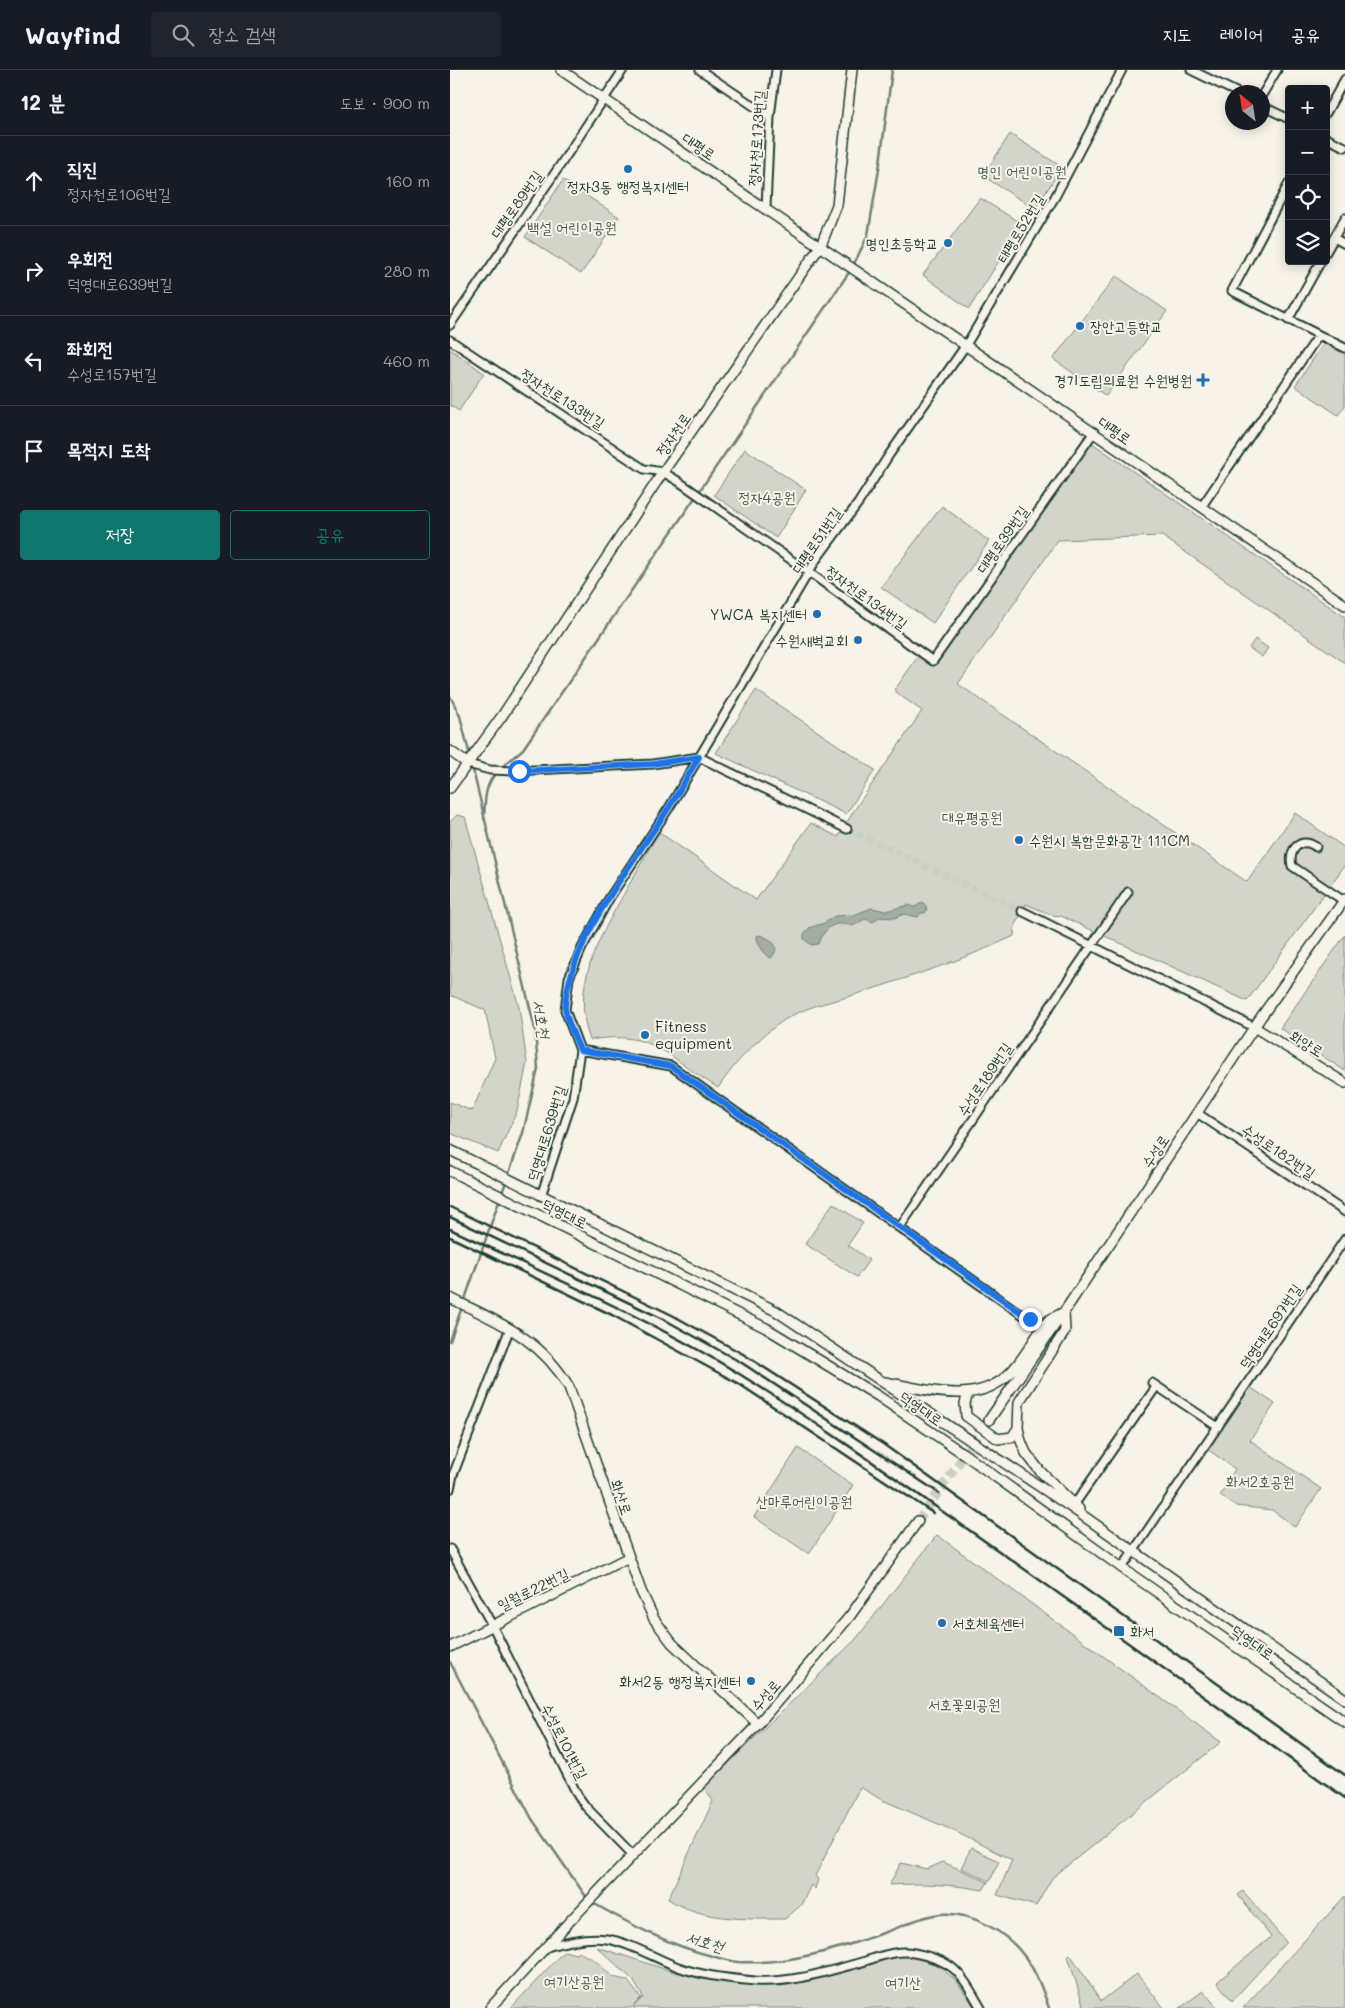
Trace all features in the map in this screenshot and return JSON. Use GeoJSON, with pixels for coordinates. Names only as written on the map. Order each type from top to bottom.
{"type":"FeatureCollection","features":[{"type":"Feature","properties":{"kind":"main road","name":"대평로"},"geometry":{"type":"LineString","coordinates":[[561,70],[821,245],[868,280],[1094,432],[1345,605]]}},
{"type":"Feature","properties":{"kind":"main road","name":"정자천로"},"geometry":{"type":"LineString","coordinates":[[452,785],[502,716],[664,472],[821,245],[837,205],[852,70]]}},
{"type":"Feature","properties":{"kind":"main road"},"geometry":{"type":"LineString","coordinates":[[450,751],[468,764]]}},
{"type":"Feature","properties":{"kind":"main road","name":"수성로"},"geometry":{"type":"LineString","coordinates":[[989,1420],[1064,1312],[1254,1027],[1345,900]]}},
{"type":"Feature","properties":{"kind":"main road","name":"화양로"},"geometry":{"type":"LineString","coordinates":[[1254,1027],[1345,1083]]}},
{"type":"Feature","properties":{"kind":"main road","name":"덕영대로"},"geometry":{"type":"LineString","coordinates":[[450,1150],[776,1311],[1073,1506],[1087,1519],[1345,1699]]}},
{"type":"Feature","properties":{"kind":"main road","name":"덕영대로"},"geometry":{"type":"LineString","coordinates":[[450,1171],[766,1328],[878,1396],[1345,1722]]}},
{"type":"Feature","properties":{"kind":"main road","name":"화산로"},"geometry":{"type":"LineString","coordinates":[[450,1298],[510,1328],[543,1352],[562,1374],[569,1387],[647,1606],[662,1630],[685,1655],[758,1724]]}},
{"type":"Feature","properties":{"kind":"main road"},"geometry":{"type":"LineString","coordinates":[[880,1381],[968,1394],[1000,1382],[1012,1372],[1044,1325],[1064,1312],[1065,1331],[1019,1402],[1018,1428],[1026,1453],[1073,1506]]}},
{"type":"Feature","properties":{"kind":"main road"},"geometry":{"type":"LineString","coordinates":[[968,1394],[965,1403],[966,1416],[998,1439],[1012,1437],[1018,1428]]}},
{"type":"Feature","properties":{"kind":"main road","name":"수성로"},"geometry":{"type":"LineString","coordinates":[[547,1947],[758,1724],[850,1616],[918,1521]]}},
{"type":"Feature","properties":{"kind":"main road","name":"일월로22번길"},"geometry":{"type":"LineString","coordinates":[[450,1647],[629,1556]]}},
{"type":"Feature","properties":{"kind":"main road"},"geometry":{"type":"LineString","coordinates":[[490,2008],[547,1947]]}},
{"type":"Feature","properties":{"kind":"street","name":"대평로89번길"},"geometry":{"type":"LineString","coordinates":[[450,325],[557,170],[623,70]]}},
{"type":"Feature","properties":{"kind":"street"},"geometry":{"type":"LineString","coordinates":[[700,70],[770,118]]}},
{"type":"Feature","properties":{"kind":"street","name":"정자천로173번길"},"geometry":{"type":"LineString","coordinates":[[766,208],[770,118],[776,70]]}},
{"type":"Feature","properties":{"kind":"street","name":"태평로52번길"},"geometry":{"type":"LineString","coordinates":[[966,345],[1054,197],[1122,70]]}},
{"type":"Feature","properties":{"kind":"street"},"geometry":{"type":"LineString","coordinates":[[1191,70],[1206,73],[1225,85]]}},
{"type":"Feature","properties":{"kind":"street"},"geometry":{"type":"LineString","coordinates":[[1268,85],[1276,70]]}},
{"type":"Feature","properties":{"kind":"street"},"geometry":{"type":"LineString","coordinates":[[1330,106],[1345,79]]}},
{"type":"Feature","properties":{"kind":"street"},"geometry":{"type":"LineString","coordinates":[[1270,110],[1285,117]]}},
{"type":"Feature","properties":{"kind":"street"},"geometry":{"type":"LineString","coordinates":[[1330,140],[1345,147]]}},
{"type":"Feature","properties":{"kind":"street"},"geometry":{"type":"LineString","coordinates":[[1285,191],[1232,291],[1345,348]]}},
{"type":"Feature","properties":{"kind":"street"},"geometry":{"type":"LineString","coordinates":[[1330,245],[1345,218]]}},
{"type":"Feature","properties":{"kind":"street"},"geometry":{"type":"LineString","coordinates":[[1334,238],[1345,244]]}},
{"type":"Feature","properties":{"kind":"street"},"geometry":{"type":"LineString","coordinates":[[1288,320],[1319,265]]}},
{"type":"Feature","properties":{"kind":"street"},"geometry":{"type":"LineString","coordinates":[[1202,506],[1319,335]]}},
{"type":"Feature","properties":{"kind":"street","name":"정자천로133번길"},"geometry":{"type":"LineString","coordinates":[[450,340],[644,469],[664,472]]}},
{"type":"Feature","properties":{"kind":"street","name":"대평로51번길"},"geometry":{"type":"LineString","coordinates":[[699,757],[816,560],[859,502],[889,455],[966,345]]}},
{"type":"Feature","properties":{"kind":"street","name":"대평로39번길"},"geometry":{"type":"LineString","coordinates":[[933,661],[1094,432]]}},
{"type":"Feature","properties":{"kind":"street","name":"정자천로134번길"},"geometry":{"type":"LineString","coordinates":[[664,472],[810,572],[933,661]]}},
{"type":"Feature","properties":{"kind":"street"},"geometry":{"type":"LineString","coordinates":[[468,764],[490,770],[514,771],[653,764],[699,757],[847,829]]}},
{"type":"Feature","properties":{"kind":"street","name":"덕영대로639번길"},"geometry":{"type":"LineString","coordinates":[[538,1195],[574,1098],[580,1050],[565,1010],[569,978],[582,948],[605,906],[669,808],[699,757]]}},
{"type":"Feature","properties":{"kind":"street"},"geometry":{"type":"LineString","coordinates":[[1316,847],[1305,843],[1299,844],[1292,849],[1290,858],[1292,866],[1345,900]]}},
{"type":"Feature","properties":{"kind":"street","name":"수성로189번길"},"geometry":{"type":"LineString","coordinates":[[900,1227],[1128,892]]}},
{"type":"Feature","properties":{"kind":"street"},"geometry":{"type":"LineString","coordinates":[[1022,911],[1091,947],[1230,1013],[1254,1027]]}},
{"type":"Feature","properties":{"kind":"street"},"geometry":{"type":"LineString","coordinates":[[580,1050],[671,1066],[1011,1307],[1044,1325]]}},
{"type":"Feature","properties":{"kind":"street","name":"수성로182번길"},"geometry":{"type":"LineString","coordinates":[[1197,1113],[1345,1212]]}},
{"type":"Feature","properties":{"kind":"street","name":"덕영대로697번길"},"geometry":{"type":"LineString","coordinates":[[1122,1568],[1345,1239]]}},
{"type":"Feature","properties":{"kind":"street"},"geometry":{"type":"LineString","coordinates":[[450,1489],[453,1475],[510,1328]]}},
{"type":"Feature","properties":{"kind":"street"},"geometry":{"type":"LineString","coordinates":[[1073,1506],[1154,1385],[1218,1428]]}},
{"type":"Feature","properties":{"kind":"street","name":"수성로101번길"},"geometry":{"type":"LineString","coordinates":[[450,1549],[492,1625],[578,1796],[586,1807],[633,1855]]}},
{"type":"Feature","properties":{"kind":"street"},"geometry":{"type":"LineString","coordinates":[[547,1947],[567,1941],[608,1939],[683,1969],[753,1981],[791,1980],[822,1974],[900,1952],[913,1953],[938,1960],[958,1971],[981,2008]]}},
{"type":"Feature","properties":{"kind":"green space","name":"명인 어린이공원"},"geometry":{"type":"Polygon","coordinates":[[[1010,134],[1062,167],[1035,209],[983,176],[1010,134]]]}},
{"type":"Feature","properties":{"kind":"green space","name":"백설 어린이공원"},"geometry":{"type":"Polygon","coordinates":[[[563,180],[619,217],[581,274],[525,237],[563,180]]]}},
{"type":"Feature","properties":{"kind":"green space"},"geometry":{"type":"Polygon","coordinates":[[[980,198],[1022,224],[969,309],[923,275],[980,198]]]}},
{"type":"Feature","properties":{"kind":"green space"},"geometry":{"type":"Polygon","coordinates":[[[1116,276],[1167,311],[1106,396],[1053,359],[1116,276]]]}},
{"type":"Feature","properties":{"kind":"green space"},"geometry":{"type":"Polygon","coordinates":[[[1324,343],[1345,354],[1345,406],[1338,415],[1295,386],[1324,343]]]}},
{"type":"Feature","properties":{"kind":"green space"},"geometry":{"type":"Polygon","coordinates":[[[450,349],[484,373],[459,411],[450,405],[450,349]]]}},
{"type":"Feature","properties":{"kind":"green space","name":"대유평공원"},"geometry":{"type":"Polygon","coordinates":[[[1092,443],[1345,617],[1345,663],[1162,536],[1058,540],[958,684],[1247,882],[1295,813],[1345,848],[1345,865],[1247,1001],[1061,916],[1052,915],[1026,904],[1015,925],[1014,936],[936,968],[815,1006],[791,1016],[760,1039],[733,1068],[718,1088],[673,1057],[646,1042],[612,1038],[590,1040],[583,1001],[590,963],[606,927],[659,832],[756,900],[811,823],[838,837],[922,711],[894,691],[919,655],[934,664],[1092,443]]]}},
{"type":"Feature","properties":{"kind":"green space","name":"정자4공원"},"geometry":{"type":"Polygon","coordinates":[[[745,449],[806,490],[776,538],[714,495],[745,449]]]}},
{"type":"Feature","properties":{"kind":"green space"},"geometry":{"type":"Polygon","coordinates":[[[942,506],[989,541],[933,623],[881,587],[942,506]]]}},
{"type":"Feature","properties":{"kind":"green space"},"geometry":{"type":"Polygon","coordinates":[[[1255,639],[1268,648],[1262,657],[1249,648],[1255,639]]]}},
{"type":"Feature","properties":{"kind":"green space"},"geometry":{"type":"Polygon","coordinates":[[[756,690],[875,770],[846,814],[716,753],[756,690]]]}},
{"type":"Feature","properties":{"kind":"green space"},"geometry":{"type":"Polygon","coordinates":[[[457,815],[465,817],[519,1007],[527,1063],[517,1111],[498,1153],[450,1133],[450,1102],[472,1111],[495,1058],[485,1010],[450,995],[450,822],[457,815]]]}},
{"type":"Feature","properties":{"kind":"green space"},"geometry":{"type":"Polygon","coordinates":[[[1345,935],[1345,1071],[1280,1028],[1345,935]]]}},
{"type":"Feature","properties":{"kind":"green space"},"geometry":{"type":"Polygon","coordinates":[[[833,1203],[863,1223],[848,1245],[869,1260],[857,1277],[805,1244],[833,1203]]]}},
{"type":"Feature","properties":{"kind":"green space","name":"화서2호공원"},"geometry":{"type":"Polygon","coordinates":[[[1250,1387],[1275,1404],[1250,1440],[1321,1489],[1295,1527],[1272,1510],[1236,1506],[1220,1496],[1235,1469],[1207,1449],[1250,1387]]]}},
{"type":"Feature","properties":{"kind":"green space","name":"산마루어린이공원"},"geometry":{"type":"Polygon","coordinates":[[[798,1448],[853,1485],[809,1554],[754,1517],[798,1448]]]}},
{"type":"Feature","properties":{"kind":"green space","name":"서호꽃뫼공원"},"geometry":{"type":"Polygon","coordinates":[[[937,1535],[1221,1742],[1052,1878],[1036,1906],[997,1895],[1012,1860],[950,1829],[880,1799],[860,1787],[815,1876],[818,1879],[815,1889],[811,1885],[801,1905],[785,1919],[710,1915],[681,1906],[668,1899],[713,1801],[704,1787],[856,1639],[937,1535]]]}},
{"type":"Feature","properties":{"kind":"green space"},"geometry":{"type":"Polygon","coordinates":[[[971,1848],[999,1861],[990,1881],[961,1868],[971,1848]]]}},
{"type":"Feature","properties":{"kind":"green space"},"geometry":{"type":"Polygon","coordinates":[[[943,1862],[988,1882],[983,1890],[959,1886],[889,1885],[901,1863],[927,1869],[943,1862]]]}},
{"type":"Feature","properties":{"kind":"green space"},"geometry":{"type":"Polygon","coordinates":[[[1243,1891],[1286,1942],[1232,2001],[1217,1982],[1271,1937],[1238,1895],[1243,1891]]]}},
{"type":"Feature","properties":{"kind":"green space"},"geometry":{"type":"Polygon","coordinates":[[[1345,1896],[1345,2008],[1243,2008],[1345,1896]]]}},
{"type":"Feature","properties":{"kind":"green space","name":"여기산"},"geometry":{"type":"Polygon","coordinates":[[[597,1947],[674,1972],[767,1985],[811,1980],[906,1955],[935,1964],[956,1980],[975,2008],[633,2008],[643,1997],[633,1980],[597,1947]]]}},
{"type":"Feature","properties":{"kind":"green space","name":"여기산공원"},"geometry":{"type":"Polygon","coordinates":[[[564,1951],[576,1954],[579,1951],[593,1959],[611,1975],[627,1980],[641,1998],[631,2008],[511,2008],[564,1951]]]}},
{"type":"Feature","properties":{"kind":"green space"},"geometry":{"type":"Polygon","coordinates":[[[1070,1954],[1101,2001],[1137,1974],[1164,2008],[1084,2008],[1068,1956],[1070,1954]]]}},
{"type":"Feature","properties":{"kind":"green space"},"geometry":{"type":"Polygon","coordinates":[[[1203,1991],[1218,2008],[1180,2008],[1203,1991]]]}},
{"type":"Feature","properties":{"kind":"shaded area"},"geometry":{"type":"Polygon","coordinates":[[[923,902],[927,910],[918,917],[904,914],[894,918],[879,917],[873,922],[865,919],[853,926],[837,924],[827,929],[818,944],[811,945],[804,939],[804,934],[809,928],[824,923],[835,916],[853,915],[872,908],[886,911],[908,905],[915,907],[923,902]]]}},
{"type":"Feature","properties":{"kind":"shaded area"},"geometry":{"type":"Polygon","coordinates":[[[760,935],[772,941],[776,947],[771,958],[766,955],[759,945],[757,936],[760,935]]]}},
{"type":"Feature","properties":{"kind":"waterway"},"geometry":{"type":"LineString","coordinates":[[853,266],[868,235],[880,163],[892,70]]}},
{"type":"Feature","properties":{"kind":"waterway"},"geometry":{"type":"LineString","coordinates":[[501,768],[523,749],[850,271]]}},
{"type":"Feature","properties":{"kind":"waterway","name":"서호천"},"geometry":{"type":"LineString","coordinates":[[450,696],[460,716],[470,756]]}},
{"type":"Feature","properties":{"kind":"waterway","name":"서호천"},"geometry":{"type":"LineString","coordinates":[[472,766],[535,1029],[538,1069],[523,1133],[502,1193]]}},
{"type":"Feature","properties":{"kind":"waterway"},"geometry":{"type":"LineString","coordinates":[[484,819],[487,788],[497,772]]}},
{"type":"Feature","properties":{"kind":"waterway","name":"서호천"},"geometry":{"type":"LineString","coordinates":[[464,1302],[500,1198]]}},
{"type":"Feature","properties":{"kind":"waterway","name":"서호천"},"geometry":{"type":"LineString","coordinates":[[450,1341],[462,1307]]}},
{"type":"Feature","properties":{"kind":"waterway","name":"서호천"},"geometry":{"type":"LineString","coordinates":[[450,1662],[532,1819],[587,1898]]}},
{"type":"Feature","properties":{"kind":"waterway","name":"서호천"},"geometry":{"type":"LineString","coordinates":[[591,1902],[665,1940],[696,1951],[738,1962],[776,1961],[813,1955],[893,1930],[926,1917],[940,1914],[964,1916],[987,1925],[1008,1939],[1017,1948],[1033,1968],[1049,2008]]}},
{"type":"Feature","properties":{"kind":"tunnel"},"geometry":{"type":"LineString","coordinates":[[847,829],[1022,911]]}},
{"type":"Feature","properties":{"kind":"tunnel"},"geometry":{"type":"LineString","coordinates":[[918,1521],[987,1423]]}},
{"type":"Feature","properties":{"kind":"railway"},"geometry":{"type":"LineString","coordinates":[[450,1207],[672,1315],[743,1354],[883,1444],[1345,1775]]}},
{"type":"Feature","properties":{"kind":"railway"},"geometry":{"type":"LineString","coordinates":[[450,1217],[667,1321],[742,1363],[939,1493]]}},
{"type":"Feature","properties":{"kind":"railway"},"geometry":{"type":"LineString","coordinates":[[450,1229],[634,1316],[706,1354],[768,1392],[898,1480],[1345,1798]]}},
{"type":"Feature","properties":{"kind":"railway"},"geometry":{"type":"LineString","coordinates":[[450,1237],[612,1315],[739,1384],[933,1513]]}},
{"type":"Feature","properties":{"kind":"place","name":"정자3동 행정복지센터"},"geometry":{"type":"Point","coordinates":[628,169]}},
{"type":"Feature","properties":{"kind":"place","name":"명인초등학교"},"geometry":{"type":"Point","coordinates":[948,243]}},
{"type":"Feature","properties":{"kind":"place","name":"장안고등학교"},"geometry":{"type":"Point","coordinates":[1080,326]}},
{"type":"Feature","properties":{"kind":"place","name":"경기도립의료원 수원병원"},"geometry":{"type":"Point","coordinates":[1203,380]}},
{"type":"Feature","properties":{"kind":"place","name":"YWCA 복지센터"},"geometry":{"type":"Point","coordinates":[817,614]}},
{"type":"Feature","properties":{"kind":"place","name":"수원새벽교회"},"geometry":{"type":"Point","coordinates":[858,640]}},
{"type":"Feature","properties":{"kind":"place","name":"수원시 복합문화공간 111CM"},"geometry":{"type":"Point","coordinates":[1019,840]}},
{"type":"Feature","properties":{"kind":"place","name":"Fitness equipment"},"geometry":{"type":"Point","coordinates":[645,1035]}},
{"type":"Feature","properties":{"kind":"place","name":"서호체육센터"},"geometry":{"type":"Point","coordinates":[942,1623]}},
{"type":"Feature","properties":{"kind":"place","name":"화서"},"geometry":{"type":"Point","coordinates":[1119,1631]}},
{"type":"Feature","properties":{"kind":"place","name":"화서2동 행정복지센터"},"geometry":{"type":"Point","coordinates":[751,1681]}},
{"type":"Feature","properties":{"kind":"route"},"geometry":{"type":"LineString","coordinates":[[519,771],[653,764],[699,757],[669,808],[591,930],[569,978],[565,1010],[580,1050],[671,1066],[1030,1319]]}}]}
